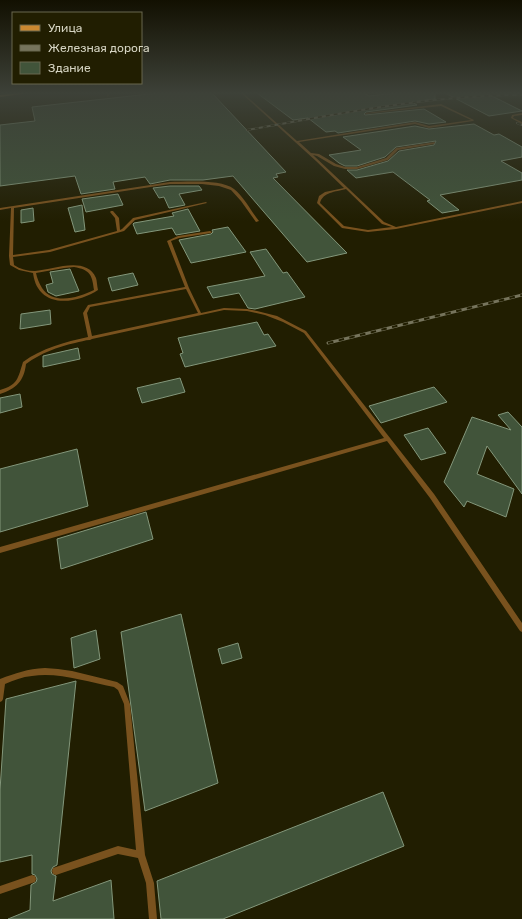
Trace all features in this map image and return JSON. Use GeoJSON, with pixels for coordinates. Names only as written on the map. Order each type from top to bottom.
{"type":"FeatureCollection","features":[{"type":"Feature","properties":{"kind":"lane"},"geometry":{"type":"LineString","coordinates":[[290,136],[383,223],[396,228]]}},
{"type":"Feature","properties":{"kind":"lane"},"geometry":{"type":"LineString","coordinates":[[297,142],[335,136]]}},
{"type":"Feature","properties":{"kind":"lane"},"geometry":{"type":"LineString","coordinates":[[310,154],[318,155],[335,165],[345,168],[357,168],[387,159],[396,149],[434,143]]}},
{"type":"Feature","properties":{"kind":"lane"},"geometry":{"type":"LineString","coordinates":[[0,209],[170,183],[209,183],[230,188],[239,196],[257,221]]}},
{"type":"Feature","properties":{"kind":"lane"},"geometry":{"type":"LineString","coordinates":[[347,188],[326,193],[320,197],[318,203],[343,227],[368,231],[396,228],[522,202]]}},
{"type":"Feature","properties":{"kind":"lane"},"geometry":{"type":"LineString","coordinates":[[11,256],[49,251],[123,230],[134,219],[206,203]]}},
{"type":"Feature","properties":{"kind":"lane"},"geometry":{"type":"LineString","coordinates":[[14,207],[11,256],[12,265],[19,270],[34,272],[70,266],[85,268],[92,273],[96,279],[96,290],[87,295],[76,298],[54,299],[44,293],[37,283],[34,272]]}},
{"type":"Feature","properties":{"kind":"lane"},"geometry":{"type":"LineString","coordinates":[[112,212],[117,218],[119,231]]}},
{"type":"Feature","properties":{"kind":"lane"},"geometry":{"type":"LineString","coordinates":[[200,314],[187,288],[169,241],[178,237],[210,232]]}},
{"type":"Feature","properties":{"kind":"lane"},"geometry":{"type":"LineString","coordinates":[[90,339],[85,313],[89,306],[187,288]]}},
{"type":"Feature","properties":{"kind":"lane"},"geometry":{"type":"LineString","coordinates":[[0,392],[16,384],[23,374],[24,363],[41,352],[90,339],[224,309],[245,309],[266,313],[305,332],[432,496],[522,630]]}},
{"type":"Feature","properties":{"kind":"lane"},"geometry":{"type":"LineString","coordinates":[[0,550],[387,439]]}},
{"type":"Feature","properties":{"kind":"lane"},"geometry":{"type":"LineString","coordinates":[[0,699],[2,682],[16,675],[46,671],[66,673],[115,684],[121,688],[127,704],[141,855],[150,883],[153,919]]}},
{"type":"Feature","properties":{"kind":"lane"},"geometry":{"type":"LineString","coordinates":[[56,871],[118,850],[141,855]]}},
{"type":"Feature","properties":{"kind":"lane"},"geometry":{"type":"LineString","coordinates":[[0,890],[32,879]]}},
{"type":"Feature","properties":{"kind":"building"},"geometry":{"type":"Polygon","coordinates":[[[0,136],[252,136],[286,172],[276,174],[278,177],[273,178],[347,253],[307,262],[233,176],[203,180],[170,180],[150,184],[145,177],[113,182],[115,189],[81,194],[75,176],[0,186],[0,136]]]}},
{"type":"Feature","properties":{"kind":"building"},"geometry":{"type":"Polygon","coordinates":[[[502,136],[522,147],[522,157],[501,161],[522,173],[522,180],[440,195],[459,210],[442,213],[427,201],[430,200],[393,172],[356,178],[347,170],[357,170],[388,161],[399,151],[434,145],[436,141],[396,147],[385,157],[357,166],[345,166],[329,155],[361,150],[343,137],[502,136]]]}},
{"type":"Feature","properties":{"kind":"building"},"geometry":{"type":"Polygon","coordinates":[[[170,186],[199,186],[202,190],[179,194],[185,205],[169,208],[164,197],[159,198],[153,188],[170,186]]]}},
{"type":"Feature","properties":{"kind":"building"},"geometry":{"type":"Polygon","coordinates":[[[118,194],[123,205],[86,212],[82,199],[118,194]]]}},
{"type":"Feature","properties":{"kind":"building"},"geometry":{"type":"Polygon","coordinates":[[[82,205],[85,230],[75,232],[68,208],[82,205]]]}},
{"type":"Feature","properties":{"kind":"building"},"geometry":{"type":"Polygon","coordinates":[[[33,208],[34,221],[21,223],[21,210],[33,208]]]}},
{"type":"Feature","properties":{"kind":"building"},"geometry":{"type":"Polygon","coordinates":[[[188,209],[200,231],[176,235],[172,228],[137,234],[133,224],[174,216],[172,213],[188,209]]]}},
{"type":"Feature","properties":{"kind":"building"},"geometry":{"type":"Polygon","coordinates":[[[228,227],[246,252],[191,263],[179,240],[211,234],[213,232],[212,230],[228,227]]]}},
{"type":"Feature","properties":{"kind":"building"},"geometry":{"type":"Polygon","coordinates":[[[266,249],[283,273],[287,272],[305,297],[255,309],[248,308],[239,293],[213,298],[207,287],[265,276],[250,252],[266,249]]]}},
{"type":"Feature","properties":{"kind":"building"},"geometry":{"type":"Polygon","coordinates":[[[70,269],[79,291],[56,296],[48,292],[46,285],[53,283],[50,272],[70,269]]]}},
{"type":"Feature","properties":{"kind":"building"},"geometry":{"type":"Polygon","coordinates":[[[133,273],[138,285],[112,291],[108,278],[133,273]]]}},
{"type":"Feature","properties":{"kind":"building"},"geometry":{"type":"Polygon","coordinates":[[[50,310],[51,324],[20,329],[21,314],[50,310]]]}},
{"type":"Feature","properties":{"kind":"building"},"geometry":{"type":"Polygon","coordinates":[[[257,322],[264,335],[268,334],[276,346],[185,367],[180,354],[183,353],[178,338],[257,322]]]}},
{"type":"Feature","properties":{"kind":"building"},"geometry":{"type":"Polygon","coordinates":[[[78,348],[80,359],[43,367],[43,356],[78,348]]]}},
{"type":"Feature","properties":{"kind":"building"},"geometry":{"type":"Polygon","coordinates":[[[180,378],[185,392],[142,403],[137,388],[180,378]]]}},
{"type":"Feature","properties":{"kind":"building"},"geometry":{"type":"Polygon","coordinates":[[[434,387],[447,402],[381,423],[369,406],[434,387]]]}},
{"type":"Feature","properties":{"kind":"building"},"geometry":{"type":"Polygon","coordinates":[[[20,394],[22,407],[0,413],[0,398],[20,394]]]}},
{"type":"Feature","properties":{"kind":"building"},"geometry":{"type":"Polygon","coordinates":[[[508,412],[522,427],[522,494],[487,446],[477,474],[514,489],[506,517],[467,501],[464,507],[444,482],[472,417],[511,430],[498,415],[508,412]]]}},
{"type":"Feature","properties":{"kind":"building"},"geometry":{"type":"Polygon","coordinates":[[[428,428],[446,453],[421,460],[404,435],[428,428]]]}},
{"type":"Feature","properties":{"kind":"building"},"geometry":{"type":"Polygon","coordinates":[[[77,449],[88,506],[0,532],[0,469],[77,449]]]}},
{"type":"Feature","properties":{"kind":"building"},"geometry":{"type":"Polygon","coordinates":[[[146,512],[153,539],[61,569],[57,539],[146,512]]]}},
{"type":"Feature","properties":{"kind":"building"},"geometry":{"type":"Polygon","coordinates":[[[181,614],[218,783],[145,811],[121,632],[181,614]]]}},
{"type":"Feature","properties":{"kind":"building"},"geometry":{"type":"Polygon","coordinates":[[[96,630],[100,659],[74,668],[71,638],[96,630]]]}},
{"type":"Feature","properties":{"kind":"building"},"geometry":{"type":"Polygon","coordinates":[[[238,643],[242,658],[222,664],[218,649],[238,643]]]}},
{"type":"Feature","properties":{"kind":"building"},"geometry":{"type":"Polygon","coordinates":[[[76,681],[57,865],[53,867],[51,871],[52,874],[56,876],[53,901],[111,880],[114,919],[8,919],[30,910],[31,885],[36,882],[37,879],[35,875],[32,874],[32,855],[0,862],[0,790],[6,699],[76,681]]]}},
{"type":"Feature","properties":{"kind":"building"},"geometry":{"type":"Polygon","coordinates":[[[383,792],[404,846],[223,919],[161,919],[157,881],[383,792]]]}},
{"type":"Feature","properties":{"kind":"railway"},"geometry":{"type":"LineString","coordinates":[[328,343],[522,295]]}}]}
